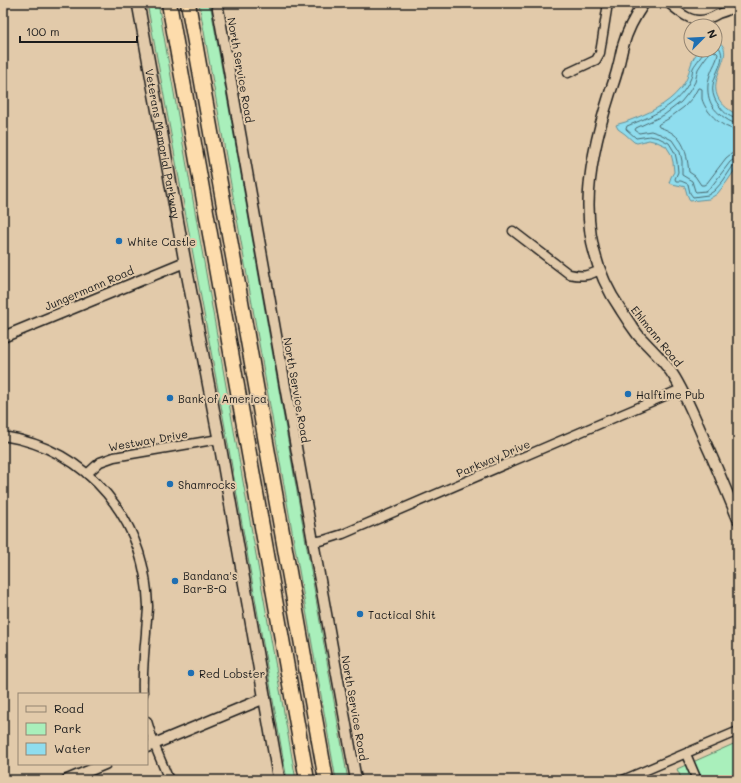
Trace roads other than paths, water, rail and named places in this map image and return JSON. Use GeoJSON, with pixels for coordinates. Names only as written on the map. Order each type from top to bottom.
{"type":"FeatureCollection","features":[{"type":"Feature","properties":{"kind":"highway"},"geometry":{"type":"LineString","coordinates":[[169,3],[307,780]]}},
{"type":"Feature","properties":{"kind":"highway"},"geometry":{"type":"LineString","coordinates":[[188,3],[326,780]]}},
{"type":"Feature","properties":{"kind":"main road","name":"Veterans Memorial Parkway"},"geometry":{"type":"LineString","coordinates":[[138,3],[219,439],[279,780]]}},
{"type":"Feature","properties":{"kind":"street","name":"North Service Road"},"geometry":{"type":"LineString","coordinates":[[217,3],[356,780]]}},
{"type":"Feature","properties":{"kind":"street"},"geometry":{"type":"LineString","coordinates":[[568,73],[596,60],[600,53],[608,3]]}},
{"type":"Feature","properties":{"kind":"street","name":"Ehlmann Road"},"geometry":{"type":"LineString","coordinates":[[644,3],[630,26],[623,45],[618,68],[604,113],[592,160],[589,186],[588,220],[600,270],[614,300],[638,334],[665,364],[681,389],[694,414],[738,519]]}},
{"type":"Feature","properties":{"kind":"street"},"geometry":{"type":"LineString","coordinates":[[668,3],[680,13],[692,20],[701,20],[722,13],[738,4]]}},
{"type":"Feature","properties":{"kind":"street"},"geometry":{"type":"LineString","coordinates":[[513,231],[569,274],[588,276],[600,270]]}},
{"type":"Feature","properties":{"kind":"street","name":"Jungermann Road"},"geometry":{"type":"LineString","coordinates":[[3,337],[185,262]]}},
{"type":"Feature","properties":{"kind":"street","name":"Parkway Drive"},"geometry":{"type":"LineString","coordinates":[[313,542],[343,534],[681,389]]}},
{"type":"Feature","properties":{"kind":"street"},"geometry":{"type":"LineString","coordinates":[[3,436],[32,443],[56,453],[87,474],[110,498],[125,520],[137,545],[146,585],[148,607],[144,655],[143,693]]}},
{"type":"Feature","properties":{"kind":"street","name":"Westway Drive"},"geometry":{"type":"LineString","coordinates":[[87,474],[100,462],[114,457],[219,439]]}},
{"type":"Feature","properties":{"kind":"street"},"geometry":{"type":"LineString","coordinates":[[151,745],[265,698]]}},
{"type":"Feature","properties":{"kind":"street"},"geometry":{"type":"LineString","coordinates":[[148,727],[151,745],[169,780]]}},
{"type":"Feature","properties":{"kind":"street"},"geometry":{"type":"LineString","coordinates":[[623,780],[738,732]]}},
{"type":"Feature","properties":{"kind":"street"},"geometry":{"type":"LineString","coordinates":[[686,754],[697,780]]}},
{"type":"Feature","properties":{"kind":"street"},"geometry":{"type":"LineString","coordinates":[[67,780],[103,765]]}},
{"type":"Feature","properties":{"kind":"water"},"geometry":{"type":"Polygon","coordinates":[[[723,47],[724,48],[724,56],[716,85],[717,95],[724,105],[738,115],[738,164],[717,194],[709,199],[690,201],[685,187],[669,183],[674,172],[671,154],[666,146],[649,140],[637,143],[634,142],[618,129],[616,125],[649,112],[669,100],[684,84],[694,58],[723,58],[723,47]]]}},
{"type":"Feature","properties":{"kind":"place","name":"White Castle"},"geometry":{"type":"Point","coordinates":[119,241]}},
{"type":"Feature","properties":{"kind":"place","name":"Halftime Pub"},"geometry":{"type":"Point","coordinates":[628,394]}},
{"type":"Feature","properties":{"kind":"place","name":"Bank of America"},"geometry":{"type":"Point","coordinates":[170,398]}},
{"type":"Feature","properties":{"kind":"place","name":"Shamrocks"},"geometry":{"type":"Point","coordinates":[170,484]}},
{"type":"Feature","properties":{"kind":"place","name":"Bandana's Bar-B-Q"},"geometry":{"type":"Point","coordinates":[175,581]}},
{"type":"Feature","properties":{"kind":"place","name":"Tactical Shit"},"geometry":{"type":"Point","coordinates":[360,614]}},
{"type":"Feature","properties":{"kind":"place","name":"Red Lobster"},"geometry":{"type":"Point","coordinates":[191,673]}}]}
